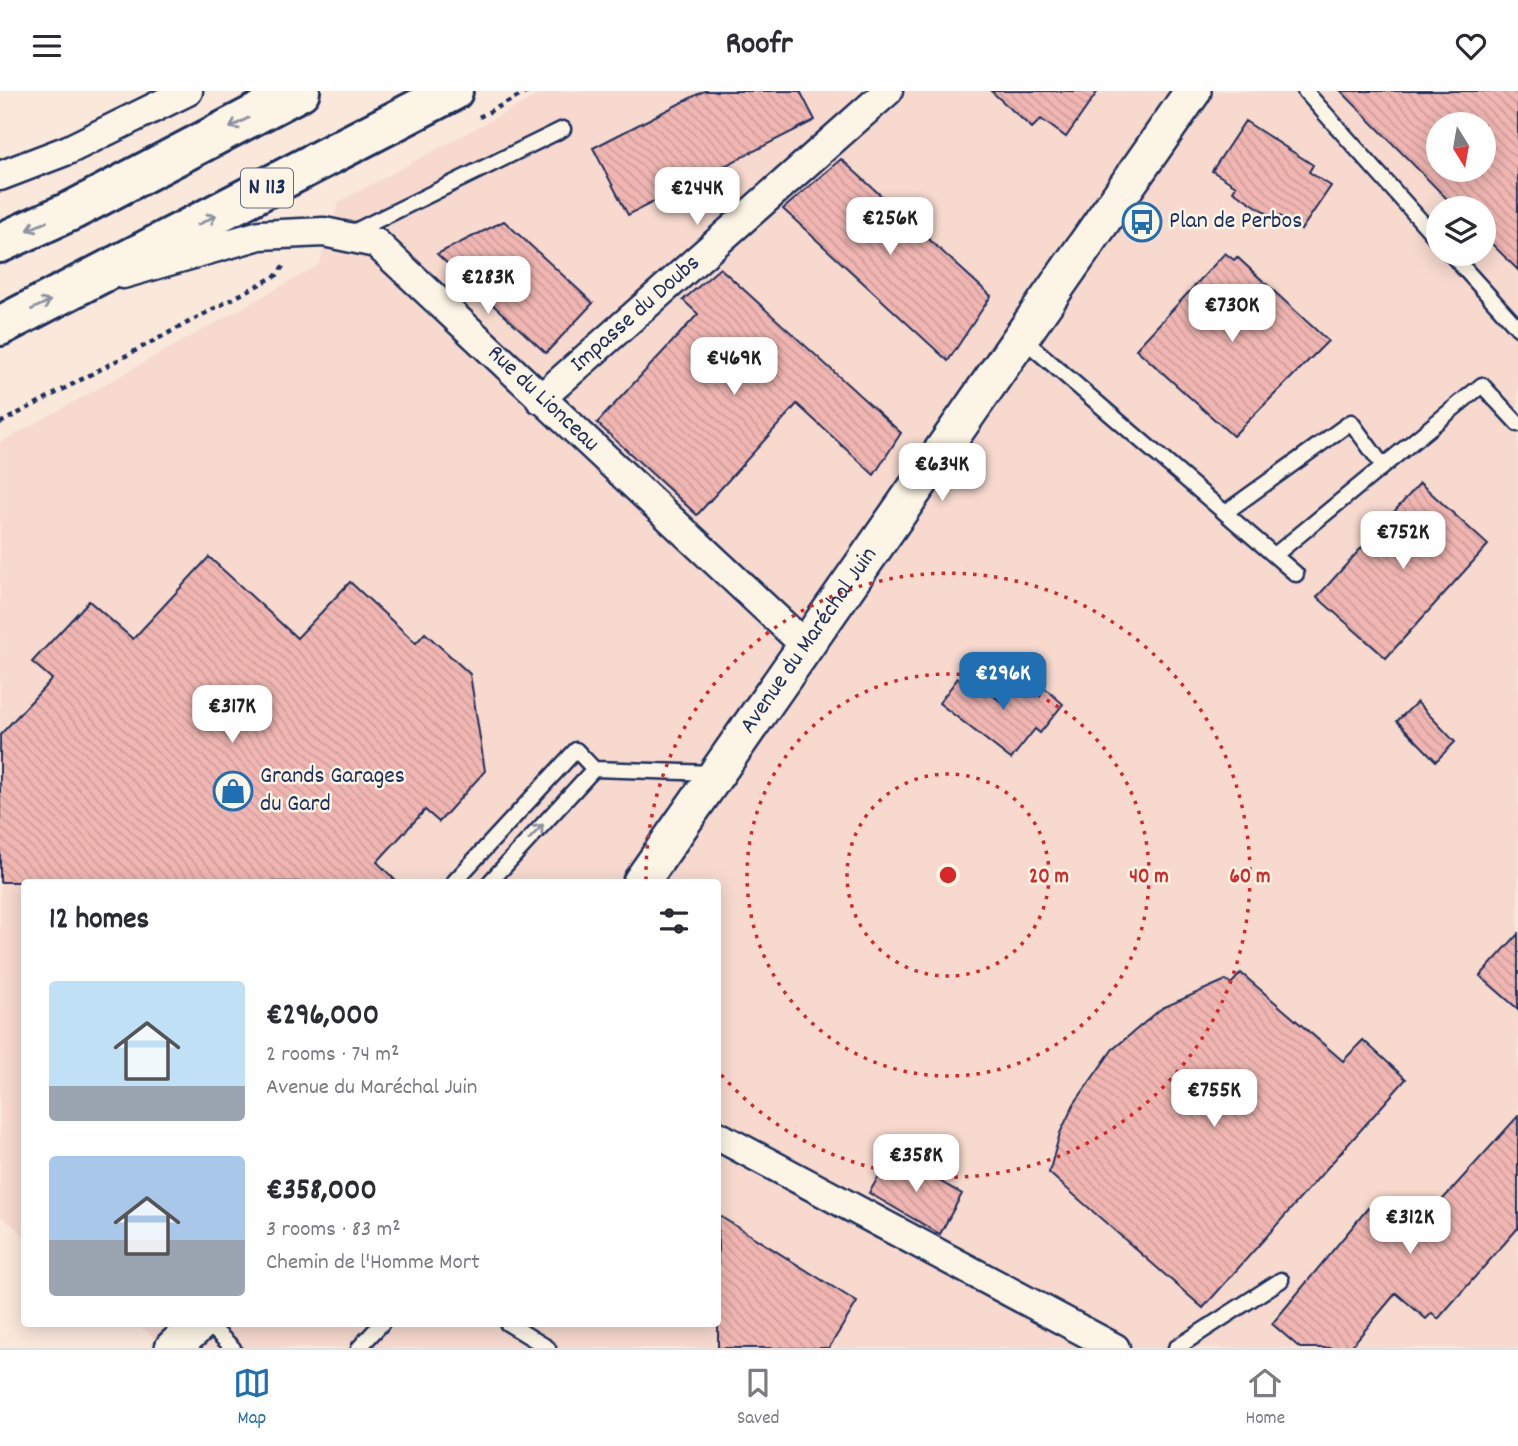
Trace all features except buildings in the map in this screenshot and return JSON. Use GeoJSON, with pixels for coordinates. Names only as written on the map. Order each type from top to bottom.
{"type":"FeatureCollection","features":[{"type":"Feature","properties":{"kind":"main road"},"geometry":{"type":"LineString","coordinates":[[0,243],[73,210],[300,91]]}},
{"type":"Feature","properties":{"kind":"main road","name":"N 113"},"geometry":{"type":"LineString","coordinates":[[0,325],[453,91]]}},
{"type":"Feature","properties":{"kind":"street"},"geometry":{"type":"LineString","coordinates":[[0,176],[68,150],[188,91]]}},
{"type":"Feature","properties":{"kind":"street","name":"Impasse du Doubs"},"geometry":{"type":"LineString","coordinates":[[540,399],[888,91]]}},
{"type":"Feature","properties":{"kind":"street","name":"Avenue du Maréchal Juin"},"geometry":{"type":"LineString","coordinates":[[643,879],[1193,91]]}},
{"type":"Feature","properties":{"kind":"street","name":"Rue du Lionceau"},"geometry":{"type":"LineString","coordinates":[[81,285],[215,250],[260,235],[324,232],[376,243],[807,647]]}},
{"type":"Feature","properties":{"kind":"street"},"geometry":{"type":"LineString","coordinates":[[721,1138],[1115,1348]]}},
{"type":"Feature","properties":{"kind":"street"},"geometry":{"type":"LineString","coordinates":[[173,1348],[196,1327]]}},
{"type":"Feature","properties":{"kind":"lane"},"geometry":{"type":"LineString","coordinates":[[1305,91],[1426,227]]}},
{"type":"Feature","properties":{"kind":"lane"},"geometry":{"type":"LineString","coordinates":[[345,236],[563,129]]}},
{"type":"Feature","properties":{"kind":"lane"},"geometry":{"type":"LineString","coordinates":[[1462,266],[1518,328]]}},
{"type":"Feature","properties":{"kind":"lane"},"geometry":{"type":"LineString","coordinates":[[1022,338],[1276,554],[1296,574]]}},
{"type":"Feature","properties":{"kind":"lane"},"geometry":{"type":"LineString","coordinates":[[1276,554],[1482,385],[1518,424]]}},
{"type":"Feature","properties":{"kind":"lane"},"geometry":{"type":"LineString","coordinates":[[1226,512],[1352,422],[1383,466]]}},
{"type":"Feature","properties":{"kind":"lane"},"geometry":{"type":"LineString","coordinates":[[457,879],[576,750],[594,769],[718,773]]}},
{"type":"Feature","properties":{"kind":"lane"},"geometry":{"type":"LineString","coordinates":[[493,879],[594,769]]}},
{"type":"Feature","properties":{"kind":"lane"},"geometry":{"type":"LineString","coordinates":[[1177,1348],[1281,1280]]}},
{"type":"Feature","properties":{"kind":"lane"},"geometry":{"type":"LineString","coordinates":[[211,1327],[233,1348]]}},
{"type":"Feature","properties":{"kind":"lane"},"geometry":{"type":"LineString","coordinates":[[359,1348],[378,1327]]}},
{"type":"Feature","properties":{"kind":"lane"},"geometry":{"type":"LineString","coordinates":[[514,1327],[548,1348]]}},
{"type":"Feature","properties":{"kind":"shaded area"},"geometry":{"type":"Polygon","coordinates":[[[545,91],[1518,91],[1518,1348],[167,1348],[141,1327],[721,1327],[721,879],[21,879],[21,1232],[0,1215],[0,443],[319,265],[339,202],[545,91]]]}},
{"type":"Feature","properties":{"kind":"place","name":"Plan de Perbos"},"geometry":{"type":"Point","coordinates":[1142,222]}},
{"type":"Feature","properties":{"kind":"place","name":"Grands Garages du Gard"},"geometry":{"type":"Point","coordinates":[233,791]}}]}
